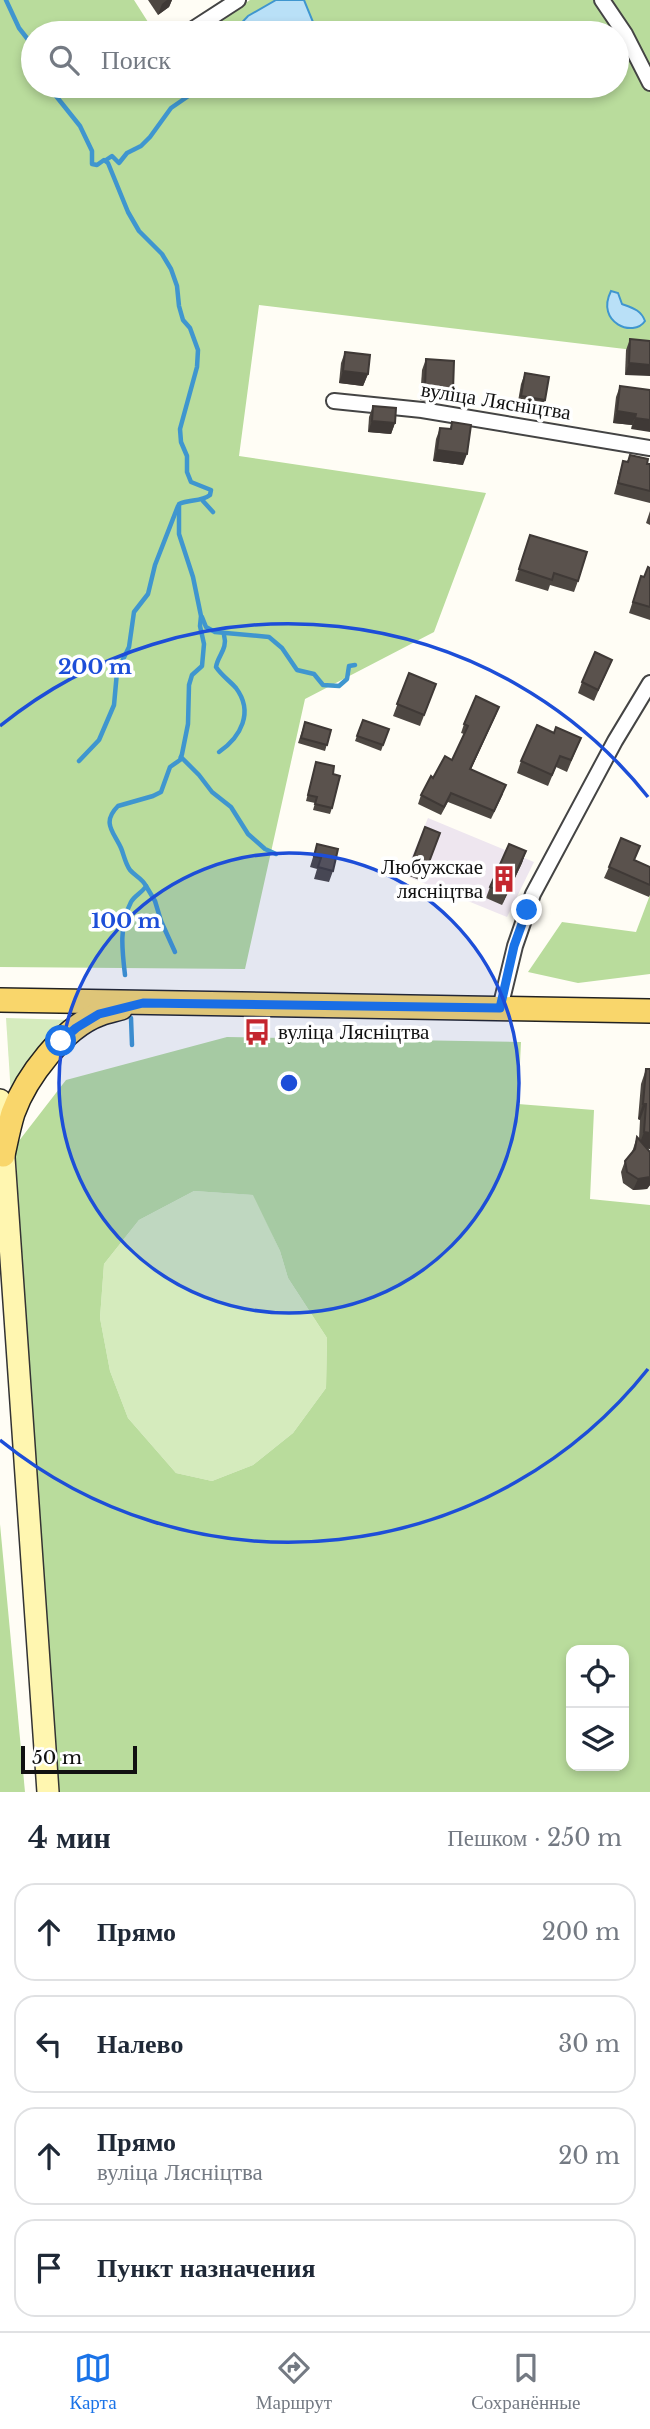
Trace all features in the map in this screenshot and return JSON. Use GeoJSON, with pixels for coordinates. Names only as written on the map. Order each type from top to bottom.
{"type":"FeatureCollection","features":[{"type":"Feature","properties":{"kind":"main road"},"geometry":{"type":"LineString","coordinates":[[0,1000],[650,1011]]}},
{"type":"Feature","properties":{"kind":"main road"},"geometry":{"type":"LineString","coordinates":[[2,1151],[13,1113],[24,1088],[47,1055],[76,1028],[99,1014],[143,1003]]}},
{"type":"Feature","properties":{"kind":"street"},"geometry":{"type":"LineString","coordinates":[[206,21],[238,0]]}},
{"type":"Feature","properties":{"kind":"street"},"geometry":{"type":"LineString","coordinates":[[602,0],[616,21]]}},
{"type":"Feature","properties":{"kind":"street"},"geometry":{"type":"LineString","coordinates":[[629,42],[650,83]]}},
{"type":"Feature","properties":{"kind":"street","name":"вуліца Лясніцтва"},"geometry":{"type":"LineString","coordinates":[[334,401],[422,410],[650,448]]}},
{"type":"Feature","properties":{"kind":"street"},"geometry":{"type":"LineString","coordinates":[[500,1008],[514,946],[545,869],[650,683]]}},
{"type":"Feature","properties":{"kind":"street"},"geometry":{"type":"LineString","coordinates":[[0,1100],[48,1792]]}},
{"type":"Feature","properties":{"kind":"shaded area","name":"Любужскае лясніцтва"},"geometry":{"type":"Polygon","coordinates":[[[428,818],[534,862],[507,917],[404,875],[428,818]]]}},
{"type":"Feature","properties":{"kind":"green space"},"geometry":{"type":"Polygon","coordinates":[[[0,0],[134,0],[147,21],[21,21],[21,98],[629,98],[629,21],[218,21],[250,0],[650,0],[650,352],[259,305],[239,456],[486,493],[434,632],[305,699],[245,969],[0,967],[0,0]]]}},
{"type":"Feature","properties":{"kind":"green space"},"geometry":{"type":"Polygon","coordinates":[[[650,895],[650,974],[578,983],[528,972],[562,922],[636,932],[650,895]]]}},
{"type":"Feature","properties":{"kind":"green space"},"geometry":{"type":"Polygon","coordinates":[[[6,1018],[71,1020],[11,1095],[6,1018]]]}},
{"type":"Feature","properties":{"kind":"green space"},"geometry":{"type":"Polygon","coordinates":[[[227,1037],[521,1042],[518,1104],[594,1110],[590,1199],[650,1205],[650,1792],[56,1792],[15,1146],[66,1080],[227,1037]],[[194,1191],[139,1220],[104,1264],[100,1318],[110,1371],[128,1418],[176,1473],[212,1481],[253,1465],[293,1433],[326,1388],[327,1338],[288,1278],[280,1251],[253,1195],[194,1191]]]}},
{"type":"Feature","properties":{"kind":"green space"},"geometry":{"type":"Polygon","coordinates":[[[194,1191],[254,1195],[280,1251],[288,1278],[327,1338],[326,1388],[293,1433],[253,1465],[212,1481],[176,1473],[128,1418],[110,1371],[100,1318],[104,1264],[139,1220],[194,1191]]]}},
{"type":"Feature","properties":{"kind":"green space"},"geometry":{"type":"Polygon","coordinates":[[[0,1524],[25,1792],[0,1792],[0,1524]]]}},
{"type":"Feature","properties":{"kind":"water"},"geometry":{"type":"Polygon","coordinates":[[[276,0],[304,0],[313,21],[243,21],[276,0]]]}},
{"type":"Feature","properties":{"kind":"water"},"geometry":{"type":"Polygon","coordinates":[[[611,291],[618,293],[622,304],[639,312],[645,321],[640,326],[625,327],[612,319],[607,302],[611,291]]]}},
{"type":"Feature","properties":{"kind":"building"},"geometry":{"type":"Polygon","coordinates":[[[630,339],[650,341],[650,365],[629,363],[630,339]]]}},
{"type":"Feature","properties":{"kind":"building"},"geometry":{"type":"Polygon","coordinates":[[[345,352],[370,355],[368,374],[343,371],[345,352]]]}},
{"type":"Feature","properties":{"kind":"building"},"geometry":{"type":"Polygon","coordinates":[[[426,359],[454,361],[453,391],[425,389],[426,359]]]}},
{"type":"Feature","properties":{"kind":"building"},"geometry":{"type":"Polygon","coordinates":[[[525,373],[549,377],[545,400],[521,396],[525,373]]]}},
{"type":"Feature","properties":{"kind":"building"},"geometry":{"type":"Polygon","coordinates":[[[620,386],[650,390],[650,420],[635,418],[636,414],[617,411],[620,386]]]}},
{"type":"Feature","properties":{"kind":"building"},"geometry":{"type":"Polygon","coordinates":[[[373,406],[396,408],[395,423],[372,421],[373,406]]]}},
{"type":"Feature","properties":{"kind":"building"},"geometry":{"type":"Polygon","coordinates":[[[452,422],[471,425],[467,454],[437,450],[440,428],[451,429],[452,422]]]}},
{"type":"Feature","properties":{"kind":"building"},"geometry":{"type":"Polygon","coordinates":[[[630,455],[648,459],[650,491],[618,483],[623,461],[628,462],[630,455]]]}},
{"type":"Feature","properties":{"kind":"building"},"geometry":{"type":"Polygon","coordinates":[[[530,535],[587,552],[578,581],[554,573],[552,580],[519,569],[530,535]]]}},
{"type":"Feature","properties":{"kind":"building"},"geometry":{"type":"Polygon","coordinates":[[[648,567],[650,607],[633,602],[641,576],[644,577],[648,567]]]}},
{"type":"Feature","properties":{"kind":"building"},"geometry":{"type":"Polygon","coordinates":[[[595,652],[612,660],[598,690],[582,682],[595,652]]]}},
{"type":"Feature","properties":{"kind":"building"},"geometry":{"type":"Polygon","coordinates":[[[409,673],[436,684],[424,715],[397,704],[409,673]]]}},
{"type":"Feature","properties":{"kind":"building"},"geometry":{"type":"Polygon","coordinates":[[[476,696],[499,707],[470,769],[506,785],[494,811],[451,793],[444,807],[421,795],[445,756],[452,760],[468,726],[464,724],[476,696]]]}},
{"type":"Feature","properties":{"kind":"building"},"geometry":{"type":"Polygon","coordinates":[[[363,720],[389,729],[383,745],[357,736],[363,720]]]}},
{"type":"Feature","properties":{"kind":"building"},"geometry":{"type":"Polygon","coordinates":[[[305,722],[331,730],[327,745],[301,738],[305,722]]]}},
{"type":"Feature","properties":{"kind":"building"},"geometry":{"type":"Polygon","coordinates":[[[537,725],[554,733],[556,727],[581,738],[571,760],[560,756],[552,775],[521,761],[537,725]]]}},
{"type":"Feature","properties":{"kind":"building"},"geometry":{"type":"Polygon","coordinates":[[[316,762],[334,766],[333,774],[340,776],[332,808],[315,804],[317,797],[308,795],[316,762]]]}},
{"type":"Feature","properties":{"kind":"building"},"geometry":{"type":"Polygon","coordinates":[[[425,827],[440,833],[426,870],[411,864],[425,827]]]}},
{"type":"Feature","properties":{"kind":"building"},"geometry":{"type":"Polygon","coordinates":[[[621,838],[640,846],[634,860],[650,867],[650,885],[609,867],[621,838]]]}},
{"type":"Feature","properties":{"kind":"building"},"geometry":{"type":"Polygon","coordinates":[[[317,844],[338,849],[333,871],[318,867],[321,858],[314,856],[317,844]]]}},
{"type":"Feature","properties":{"kind":"building","name":"Любужскае лясніцтва"},"geometry":{"type":"Polygon","coordinates":[[[509,844],[526,851],[506,894],[490,887],[509,844]]]}},
{"type":"Feature","properties":{"kind":"building"},"geometry":{"type":"Polygon","coordinates":[[[646,1069],[650,1069],[650,1133],[644,1132],[646,1069]]]}},
{"type":"Feature","properties":{"kind":"building"},"geometry":{"type":"Polygon","coordinates":[[[637,1137],[650,1152],[650,1177],[638,1179],[627,1172],[625,1161],[635,1149],[637,1137]]]}},
{"type":"Feature","properties":{"kind":"waterway"},"geometry":{"type":"LineString","coordinates":[[6,0],[21,31]]}},
{"type":"Feature","properties":{"kind":"waterway"},"geometry":{"type":"LineString","coordinates":[[58,98],[80,126],[92,151],[92,164],[97,165],[104,160],[108,163],[128,212],[139,231],[162,254],[171,269],[183,320],[190,328],[198,350],[197,367],[180,429],[181,442],[187,456],[187,472],[191,482],[211,490],[207,497],[179,504],[179,534],[193,577],[204,644],[202,666],[192,675],[189,685],[188,724],[182,754],[180,760],[170,767],[161,792],[118,806],[110,817],[110,827],[128,867],[146,886],[134,898],[127,911],[122,947],[125,975]]}},
{"type":"Feature","properties":{"kind":"waterway"},"geometry":{"type":"LineString","coordinates":[[106,160],[112,156],[119,163],[127,153],[141,146],[171,108],[186,98]]}},
{"type":"Feature","properties":{"kind":"waterway"},"geometry":{"type":"LineString","coordinates":[[203,501],[213,512]]}},
{"type":"Feature","properties":{"kind":"waterway"},"geometry":{"type":"LineString","coordinates":[[79,761],[99,740],[114,705],[117,672],[129,647],[134,612],[148,594],[155,565],[178,506]]}},
{"type":"Feature","properties":{"kind":"waterway"},"geometry":{"type":"LineString","coordinates":[[202,617],[206,627],[215,632],[269,637],[282,648],[297,670],[314,674],[323,685],[339,686],[347,679],[349,666],[355,665]]}},
{"type":"Feature","properties":{"kind":"waterway"},"geometry":{"type":"LineString","coordinates":[[219,752],[239,731],[244,715],[244,706],[236,688],[216,667],[224,648],[224,635]]}},
{"type":"Feature","properties":{"kind":"waterway"},"geometry":{"type":"LineString","coordinates":[[181,757],[212,792],[231,807],[248,834],[265,849],[276,854]]}},
{"type":"Feature","properties":{"kind":"waterway"},"geometry":{"type":"LineString","coordinates":[[146,886],[155,901],[175,952]]}},
{"type":"Feature","properties":{"kind":"waterway"},"geometry":{"type":"LineString","coordinates":[[131,1018],[132,1045]]}},
{"type":"Feature","properties":{"kind":"place","name":"Любужскае лясніцтва"},"geometry":{"type":"Point","coordinates":[504,879]}},
{"type":"Feature","properties":{"kind":"place","name":"вуліца Лясніцтва"},"geometry":{"type":"Point","coordinates":[257,1032]}},
{"type":"Feature","properties":{"kind":"route"},"geometry":{"type":"LineString","coordinates":[[61,1041],[99,1014],[143,1003],[500,1008],[514,946],[527,910]]}}]}
